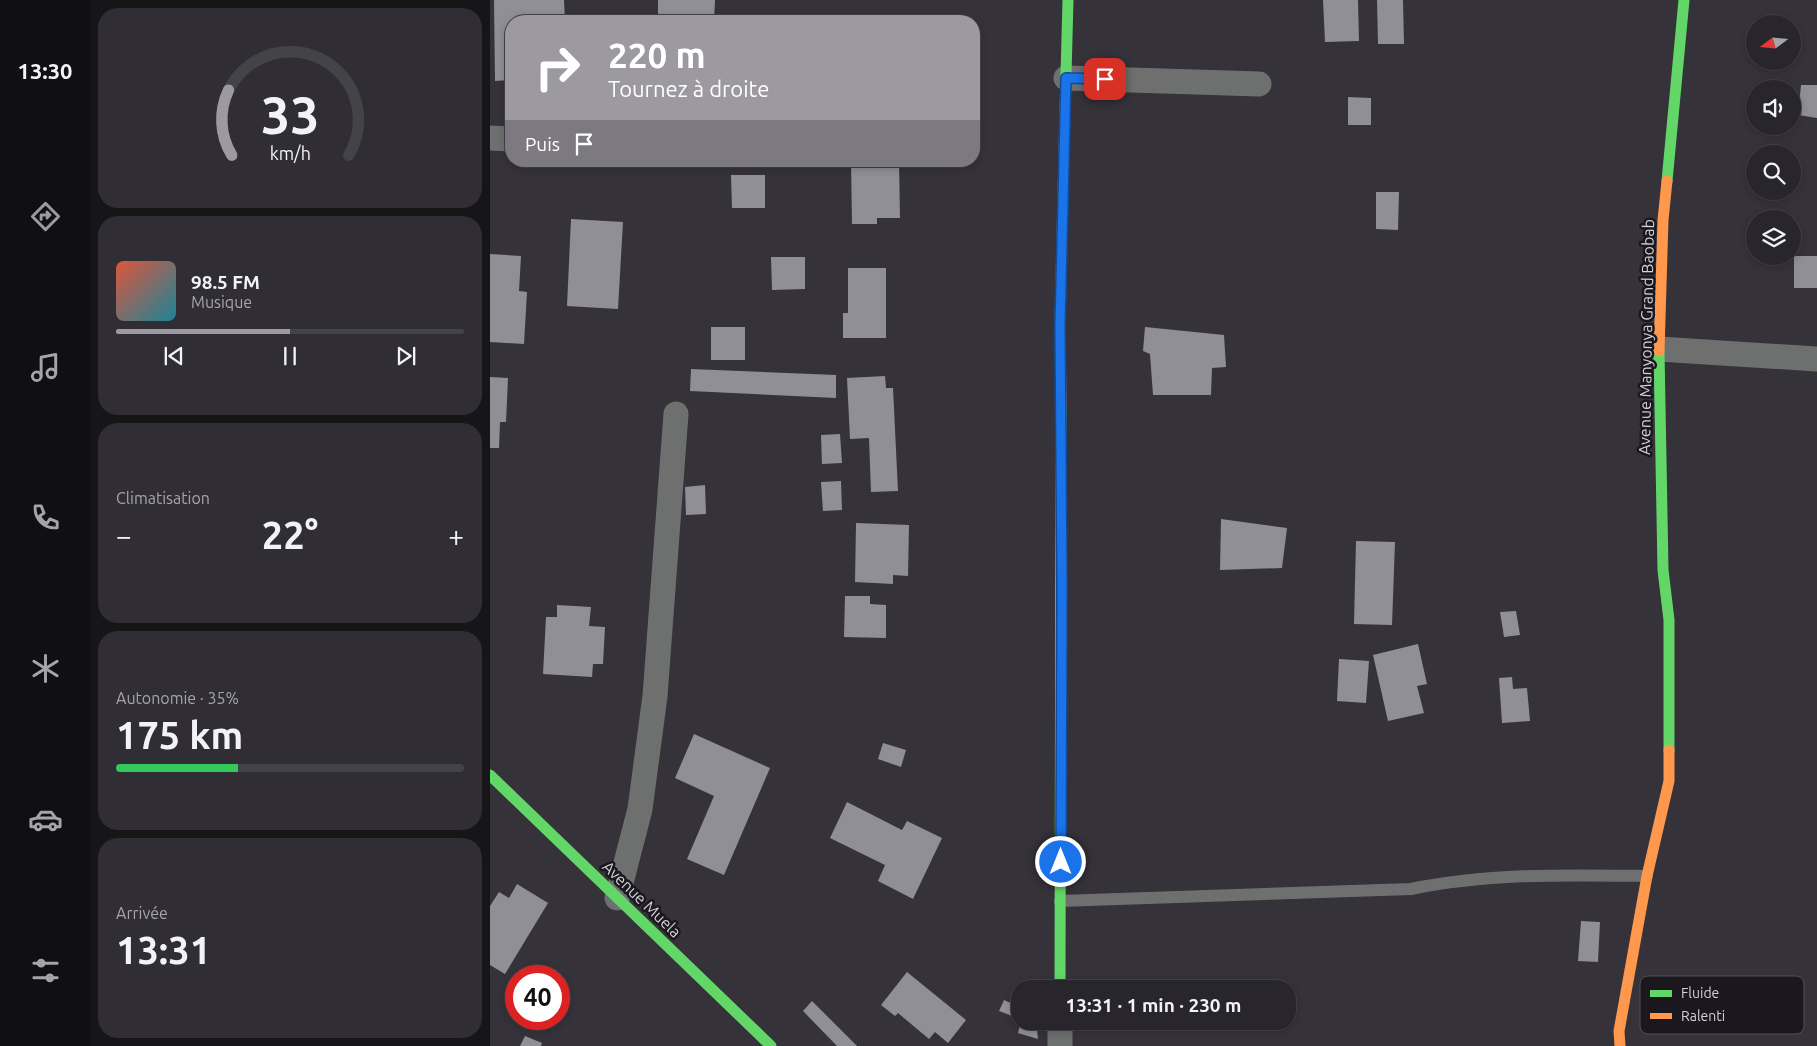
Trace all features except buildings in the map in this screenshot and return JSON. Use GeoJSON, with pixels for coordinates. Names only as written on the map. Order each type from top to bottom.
{"type":"FeatureCollection","features":[{"type":"Feature","properties":{"kind":"street"},"geometry":{"type":"LineString","coordinates":[[1060,980],[1062,586],[1060,324],[1068,0]]}},
{"type":"Feature","properties":{"kind":"street","name":"Avenue Manyonya Grand Baobab"},"geometry":{"type":"LineString","coordinates":[[1620,1046],[1619,1031],[1647,876],[1669,781],[1669,620],[1663,570],[1661,514],[1660,349],[1663,220],[1684,0]]}},
{"type":"Feature","properties":{"kind":"street"},"geometry":{"type":"LineString","coordinates":[[1066,78],[1259,84]]}},
{"type":"Feature","properties":{"kind":"street"},"geometry":{"type":"LineString","coordinates":[[490,138],[505,139]]}},
{"type":"Feature","properties":{"kind":"street"},"geometry":{"type":"LineString","coordinates":[[1660,349],[1817,358]]}},
{"type":"Feature","properties":{"kind":"street"},"geometry":{"type":"LineString","coordinates":[[617,898],[640,809],[655,696],[676,414]]}},
{"type":"Feature","properties":{"kind":"street","name":"Avenue Muela"},"geometry":{"type":"LineString","coordinates":[[490,775],[771,1046]]}},
{"type":"Feature","properties":{"kind":"street"},"geometry":{"type":"LineString","coordinates":[[1060,1030],[1060,1046]]}},
{"type":"Feature","properties":{"kind":"lane"},"geometry":{"type":"LineString","coordinates":[[1060,901],[1411,889],[1431,885],[1538,874],[1647,876]]}},
{"type":"Feature","properties":{"kind":"traffic: fast"},"geometry":{"type":"LineString","coordinates":[[1065,112],[1068,0]]}},
{"type":"Feature","properties":{"kind":"traffic: fast"},"geometry":{"type":"LineString","coordinates":[[1667,181],[1684,0]]}},
{"type":"Feature","properties":{"kind":"traffic: fast"},"geometry":{"type":"LineString","coordinates":[[1659,351],[1663,570],[1669,620],[1669,750]]}},
{"type":"Feature","properties":{"kind":"traffic: fast"},"geometry":{"type":"LineString","coordinates":[[1060,980],[1061,408]]}},
{"type":"Feature","properties":{"kind":"traffic: fast"},"geometry":{"type":"LineString","coordinates":[[490,775],[771,1046]]}},
{"type":"Feature","properties":{"kind":"traffic: slow"},"geometry":{"type":"LineString","coordinates":[[1061,408],[1060,324],[1065,112]]}},
{"type":"Feature","properties":{"kind":"traffic: slow"},"geometry":{"type":"LineString","coordinates":[[1659,351],[1663,220],[1667,181]]}},
{"type":"Feature","properties":{"kind":"traffic: slow"},"geometry":{"type":"LineString","coordinates":[[1620,1046],[1619,1031],[1647,876],[1669,781],[1669,750]]}},
{"type":"Feature","properties":{"kind":"route"},"geometry":{"type":"LineString","coordinates":[[1061,862],[1062,586],[1060,324],[1066,78],[1105,79]]}}]}
